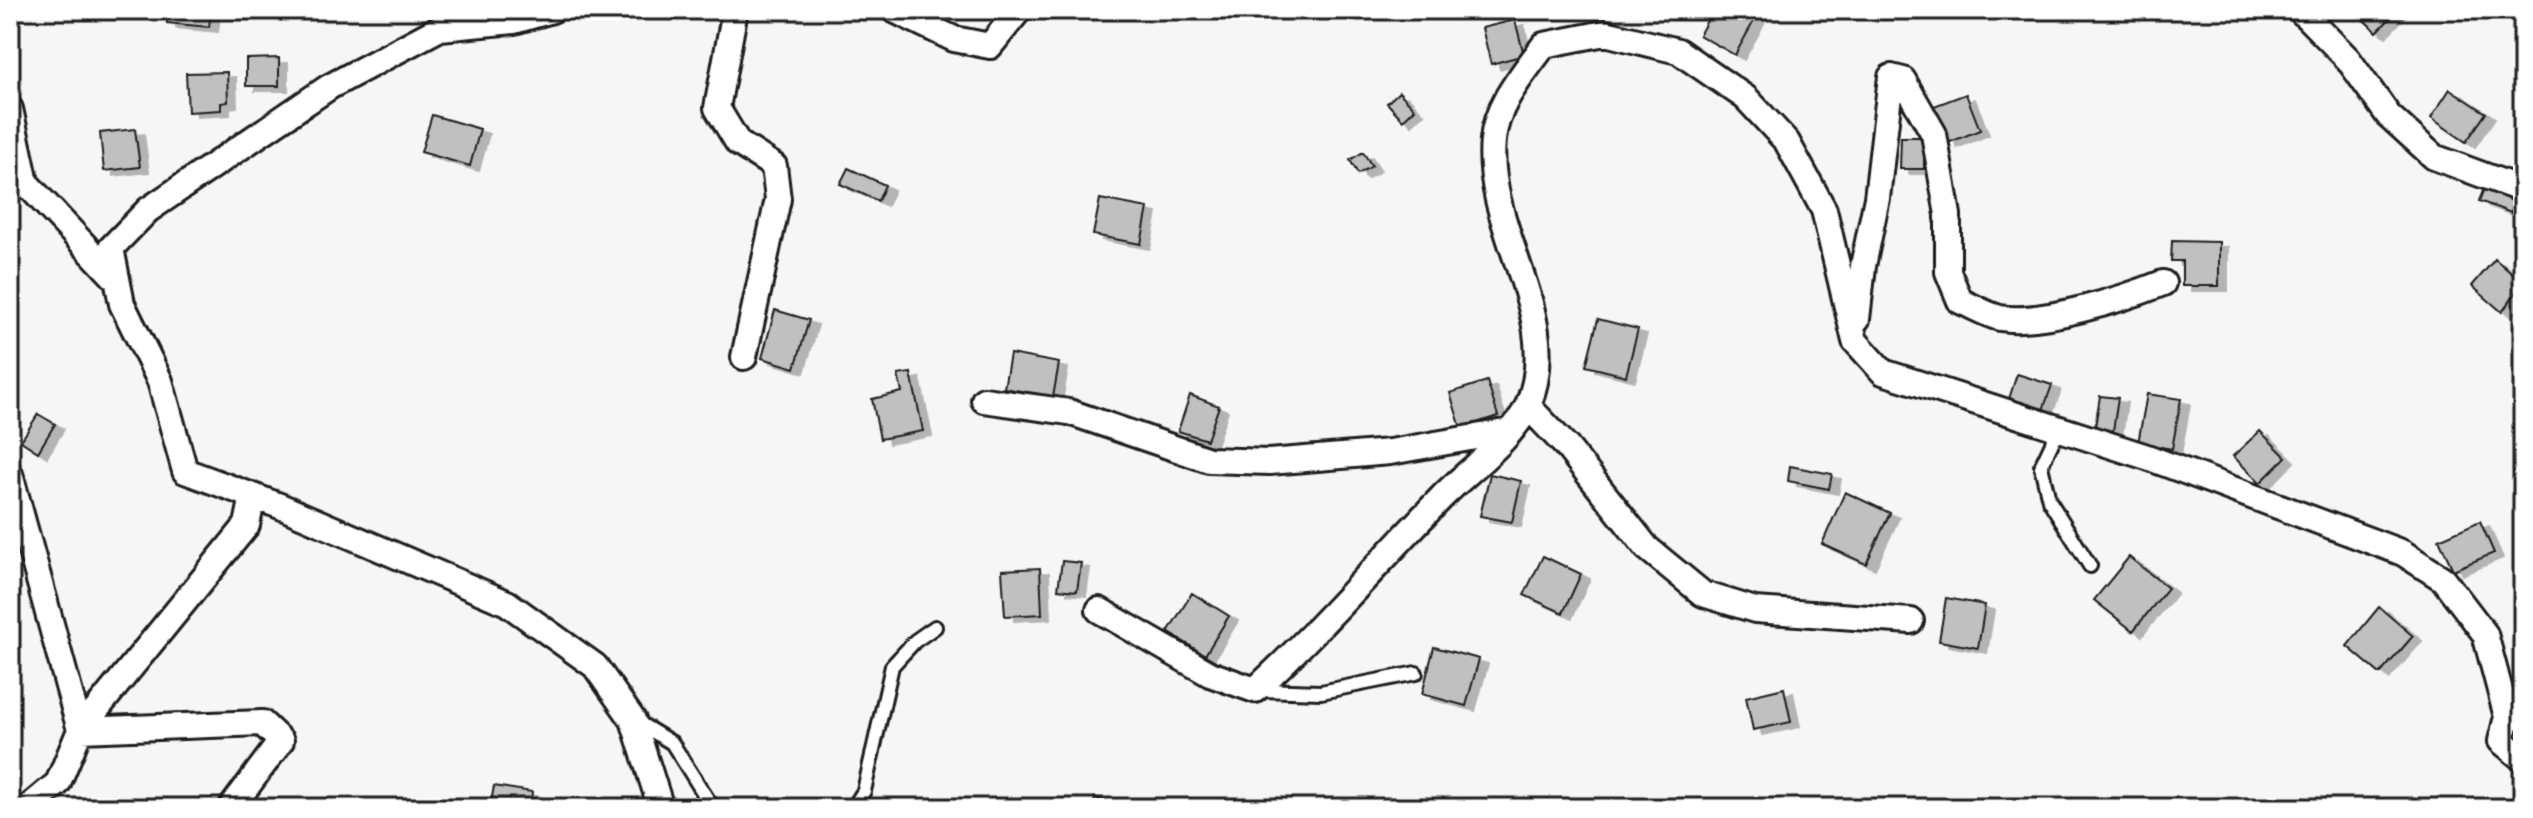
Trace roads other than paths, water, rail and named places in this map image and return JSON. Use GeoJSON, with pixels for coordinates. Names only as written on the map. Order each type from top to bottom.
{"type":"FeatureCollection","features":[{"type":"Feature","properties":{"kind":"street"},"geometry":{"type":"LineString","coordinates":[[552,10],[514,21],[440,28],[329,87],[148,210],[111,248],[122,304],[160,381],[185,471],[253,496],[507,603],[595,666],[633,720],[661,808]]}},
{"type":"Feature","properties":{"kind":"street"},"geometry":{"type":"LineString","coordinates":[[735,10],[717,108],[738,143],[774,166],[778,199],[744,357]]}},
{"type":"Feature","properties":{"kind":"street"},"geometry":{"type":"LineString","coordinates":[[894,10],[954,39],[990,46],[1019,10]]}},
{"type":"Feature","properties":{"kind":"street"},"geometry":{"type":"LineString","coordinates":[[2300,10],[2348,59],[2388,115],[2434,157],[2523,190]]}},
{"type":"Feature","properties":{"kind":"street"},"geometry":{"type":"LineString","coordinates":[[1099,610],[1210,674],[1255,690],[1305,643],[1441,497],[1510,431],[1528,406],[1540,341],[1498,200],[1493,140],[1505,101],[1544,45],[1605,33],[1678,51],[1746,98],[1787,142],[1824,210],[1855,341],[1883,372],[2147,457],[2403,553],[2443,579],[2485,634],[2515,716],[2501,741],[2523,759]]}},
{"type":"Feature","properties":{"kind":"street"},"geometry":{"type":"LineString","coordinates":[[1855,341],[1863,266],[1877,198],[1891,77],[1903,80],[1934,134],[1948,215],[1948,272],[1960,301],[2001,318],[2060,314],[2124,298],[2163,283]]}},
{"type":"Feature","properties":{"kind":"street"},"geometry":{"type":"LineString","coordinates":[[10,109],[26,183],[117,280]]}},
{"type":"Feature","properties":{"kind":"street"},"geometry":{"type":"LineString","coordinates":[[984,400],[1069,412],[1209,460],[1269,462],[1390,452],[1510,431]]}},
{"type":"Feature","properties":{"kind":"street"},"geometry":{"type":"LineString","coordinates":[[1528,406],[1567,447],[1647,548],[1703,594],[1755,610],[1911,621]]}},
{"type":"Feature","properties":{"kind":"street"},"geometry":{"type":"LineString","coordinates":[[10,474],[80,730]]}},
{"type":"Feature","properties":{"kind":"street"},"geometry":{"type":"LineString","coordinates":[[28,808],[58,783],[80,730],[247,525],[253,496]]}},
{"type":"Feature","properties":{"kind":"street"},"geometry":{"type":"LineString","coordinates":[[80,730],[262,723],[281,741],[231,808]]}},
{"type":"Feature","properties":{"kind":"lane"},"geometry":{"type":"LineString","coordinates":[[2058,430],[2041,466],[2049,500],[2090,566]]}},
{"type":"Feature","properties":{"kind":"lane"},"geometry":{"type":"LineString","coordinates":[[853,808],[864,791],[892,666],[915,641],[935,627]]}},
{"type":"Feature","properties":{"kind":"lane"},"geometry":{"type":"LineString","coordinates":[[1255,690],[1321,692],[1416,673]]}},
{"type":"Feature","properties":{"kind":"lane"},"geometry":{"type":"LineString","coordinates":[[633,720],[672,743],[713,808]]}}]}
